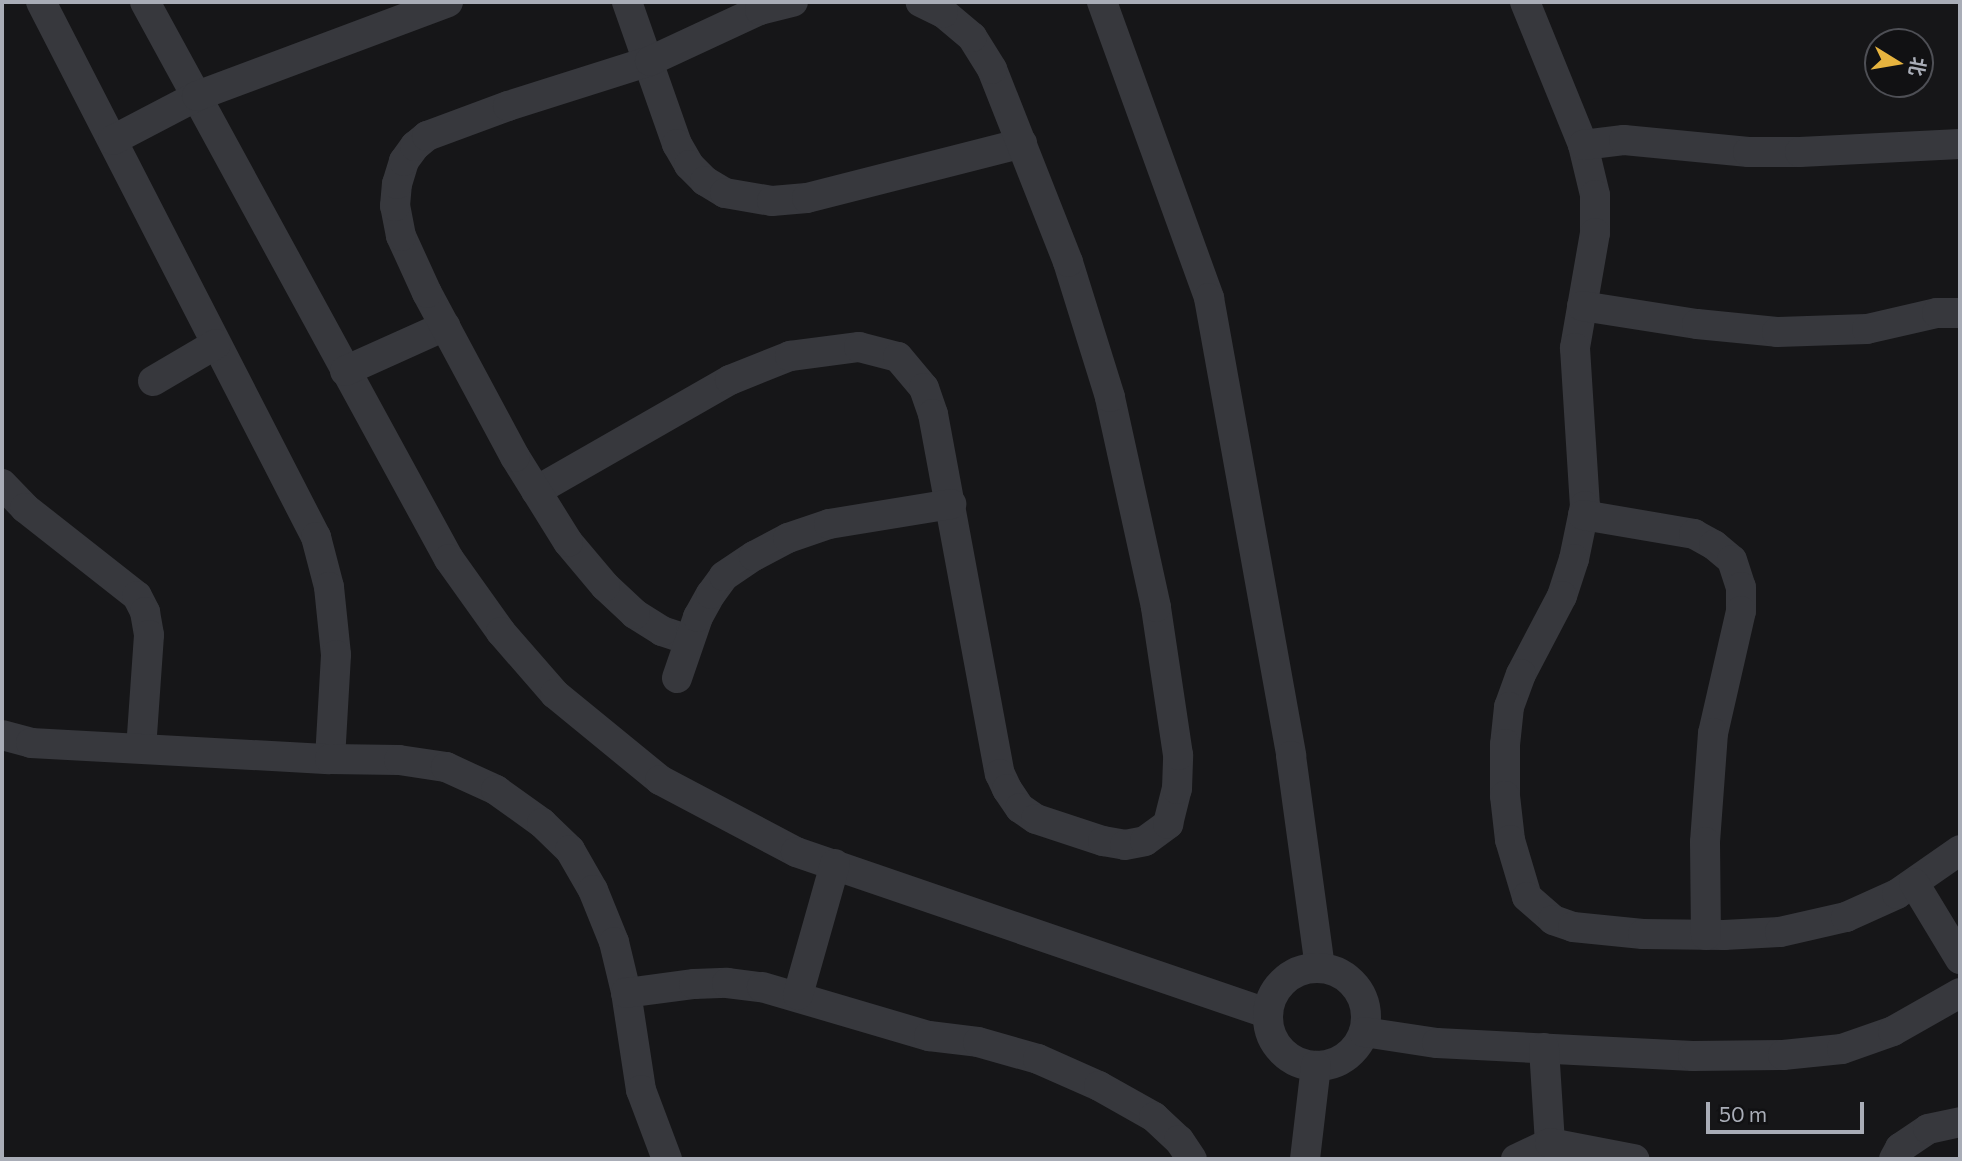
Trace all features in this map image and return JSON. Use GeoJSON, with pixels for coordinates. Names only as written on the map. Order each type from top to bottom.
{"type":"FeatureCollection","features":[{"type":"Feature","properties":{"kind":"street"},"geometry":{"type":"LineString","coordinates":[[41,2],[316,537],[329,587],[336,655],[330,759]]}},
{"type":"Feature","properties":{"kind":"street"},"geometry":{"type":"LineString","coordinates":[[145,2],[449,559],[501,632],[555,694],[660,780],[796,852],[1268,1014]]}},
{"type":"Feature","properties":{"kind":"street"},"geometry":{"type":"LineString","coordinates":[[113,140],[197,96],[448,2]]}},
{"type":"Feature","properties":{"kind":"street"},"geometry":{"type":"LineString","coordinates":[[627,2],[677,144],[689,165],[705,181],[725,193],[752,200],[807,198],[1022,144]]}},
{"type":"Feature","properties":{"kind":"street"},"geometry":{"type":"LineString","coordinates":[[689,640],[662,631],[635,614],[606,586],[568,542],[536,491],[445,326],[401,236],[395,206],[397,184],[404,161],[415,146],[428,136],[455,124],[650,61],[760,10],[793,2]]}},
{"type":"Feature","properties":{"kind":"street"},"geometry":{"type":"LineString","coordinates":[[536,491],[730,380],[790,356],[859,347],[898,357],[924,388],[933,414],[1000,774],[1007,789],[1020,808],[1054,827],[1125,845],[1159,834],[1168,824],[1173,808],[1178,755],[1156,607],[1110,397],[1068,262],[992,69],[972,37],[943,13],[920,2]]}},
{"type":"Feature","properties":{"kind":"street"},"geometry":{"type":"LineString","coordinates":[[1102,2],[1209,298],[1291,756],[1321,968]]}},
{"type":"Feature","properties":{"kind":"street"},"geometry":{"type":"LineString","coordinates":[[1525,2],[1583,145],[1595,195],[1595,233],[1575,348],[1583,515],[1574,559],[1562,596],[1521,674],[1509,707],[1505,744],[1504,796],[1510,840],[1519,879],[1527,897],[1553,920],[1573,927],[1643,934],[1780,932],[1812,927],[1846,916],[1914,883],[1960,850]]}},
{"type":"Feature","properties":{"kind":"street"},"geometry":{"type":"LineString","coordinates":[[1583,145],[1624,141],[1748,152],[1800,152],[1960,144]]}},
{"type":"Feature","properties":{"kind":"street"},"geometry":{"type":"LineString","coordinates":[[1582,306],[1709,326],[1777,332],[1867,329],[1937,313],[1960,313]]}},
{"type":"Feature","properties":{"kind":"street"},"geometry":{"type":"LineString","coordinates":[[345,371],[445,326]]}},
{"type":"Feature","properties":{"kind":"street"},"geometry":{"type":"LineString","coordinates":[[153,381],[216,344]]}},
{"type":"Feature","properties":{"kind":"street"},"geometry":{"type":"LineString","coordinates":[[2,484],[25,508],[136,596],[145,612],[149,635],[141,748]]}},
{"type":"Feature","properties":{"kind":"street"},"geometry":{"type":"LineString","coordinates":[[677,678],[698,617],[724,576],[777,544],[829,524],[951,504]]}},
{"type":"Feature","properties":{"kind":"street"},"geometry":{"type":"LineString","coordinates":[[1583,515],[1694,534],[1714,545],[1732,560],[1741,587],[1741,611],[1713,733],[1705,842],[1706,935]]}},
{"type":"Feature","properties":{"kind":"street"},"geometry":{"type":"LineString","coordinates":[[2,735],[32,743],[330,759],[399,760],[446,767],[496,790],[542,823],[570,850],[593,890],[614,942],[626,993],[641,1090],[667,1159]]}},
{"type":"Feature","properties":{"kind":"street"},"geometry":{"type":"LineString","coordinates":[[798,995],[835,864]]}},
{"type":"Feature","properties":{"kind":"street"},"geometry":{"type":"LineString","coordinates":[[1914,883],[1960,959]]}},
{"type":"Feature","properties":{"kind":"street"},"geometry":{"type":"LineString","coordinates":[[1321,968],[1342,974],[1355,985],[1364,999],[1366,1016],[1364,1032],[1357,1046],[1346,1057],[1316,1066],[1301,1063],[1282,1050],[1270,1030],[1268,1014],[1272,998],[1281,983],[1294,973],[1321,968]]}},
{"type":"Feature","properties":{"kind":"street"},"geometry":{"type":"LineString","coordinates":[[626,993],[727,983],[798,995],[929,1036],[978,1042],[1038,1059],[1099,1086],[1154,1117],[1179,1140],[1192,1159]]}},
{"type":"Feature","properties":{"kind":"street"},"geometry":{"type":"LineString","coordinates":[[1364,1032],[1437,1043],[1693,1056],[1783,1055],[1842,1049],[1893,1031],[1960,993]]}},
{"type":"Feature","properties":{"kind":"street"},"geometry":{"type":"LineString","coordinates":[[1544,1048],[1550,1143]]}},
{"type":"Feature","properties":{"kind":"street"},"geometry":{"type":"LineString","coordinates":[[1306,1159],[1316,1066]]}},
{"type":"Feature","properties":{"kind":"street"},"geometry":{"type":"LineString","coordinates":[[1894,1159],[1900,1148],[1921,1133],[1949,1122],[1960,1122]]}},
{"type":"Feature","properties":{"kind":"street"},"geometry":{"type":"LineString","coordinates":[[1516,1159],[1550,1143],[1634,1159]]}}]}
